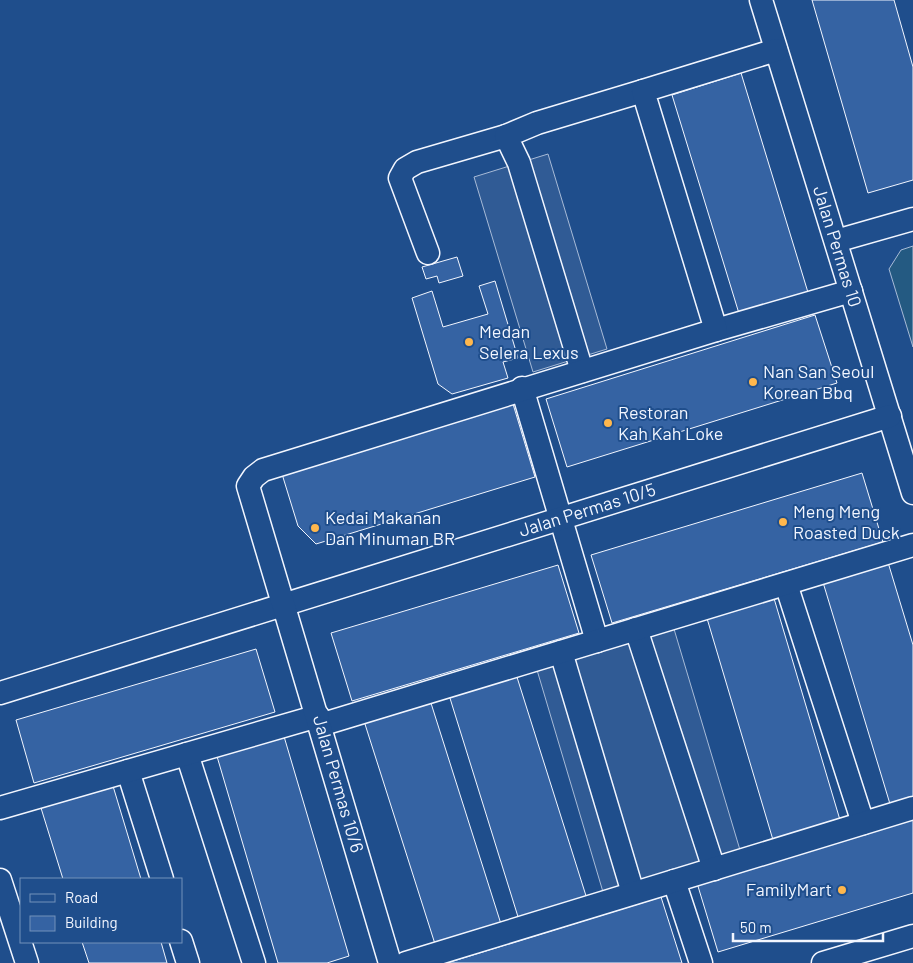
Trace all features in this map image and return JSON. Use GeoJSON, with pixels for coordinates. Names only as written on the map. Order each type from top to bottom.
{"type":"FeatureCollection","features":[{"type":"Feature","properties":{"kind":"street","name":"Jalan Permas 10"},"geometry":{"type":"LineString","coordinates":[[761,0],[852,290],[913,493]]}},
{"type":"Feature","properties":{"kind":"street"},"geometry":{"type":"LineString","coordinates":[[428,253],[400,178],[405,170],[417,162],[506,136],[537,122],[776,50]]}},
{"type":"Feature","properties":{"kind":"street"},"geometry":{"type":"LineString","coordinates":[[643,91],[716,330]]}},
{"type":"Feature","properties":{"kind":"street"},"geometry":{"type":"LineString","coordinates":[[506,136],[519,163],[582,371]]}},
{"type":"Feature","properties":{"kind":"street"},"geometry":{"type":"LineString","coordinates":[[836,241],[913,219]]}},
{"type":"Feature","properties":{"kind":"street"},"geometry":{"type":"LineString","coordinates":[[597,641],[522,388],[852,290]]}},
{"type":"Feature","properties":{"kind":"street","name":"Jalan Permas 10/6"},"geometry":{"type":"LineString","coordinates":[[390,963],[285,604],[248,486],[254,477],[263,470],[522,388]]}},
{"type":"Feature","properties":{"kind":"street","name":"Jalan Permas 10/5"},"geometry":{"type":"LineString","coordinates":[[0,693],[890,416]]}},
{"type":"Feature","properties":{"kind":"street"},"geometry":{"type":"LineString","coordinates":[[0,808],[187,754],[319,720],[561,652],[913,545]]}},
{"type":"Feature","properties":{"kind":"street"},"geometry":{"type":"LineString","coordinates":[[786,584],[863,823]]}},
{"type":"Feature","properties":{"kind":"street"},"geometry":{"type":"LineString","coordinates":[[636,629],[714,869]]}},
{"type":"Feature","properties":{"kind":"street"},"geometry":{"type":"LineString","coordinates":[[561,652],[633,894]]}},
{"type":"Feature","properties":{"kind":"street"},"geometry":{"type":"LineString","coordinates":[[187,754],[254,963]]}},
{"type":"Feature","properties":{"kind":"street"},"geometry":{"type":"LineString","coordinates":[[128,771],[162,878]]}},
{"type":"Feature","properties":{"kind":"street"},"geometry":{"type":"LineString","coordinates":[[406,963],[913,808]]}},
{"type":"Feature","properties":{"kind":"street"},"geometry":{"type":"LineString","coordinates":[[0,880],[20,941]]}},
{"type":"Feature","properties":{"kind":"street"},"geometry":{"type":"LineString","coordinates":[[674,881],[701,963]]}},
{"type":"Feature","properties":{"kind":"street"},"geometry":{"type":"LineString","coordinates":[[823,963],[913,936]]}},
{"type":"Feature","properties":{"kind":"street"},"geometry":{"type":"LineString","coordinates":[[20,943],[27,963]]}},
{"type":"Feature","properties":{"kind":"street"},"geometry":{"type":"LineString","coordinates":[[181,943],[188,963]]}},
{"type":"Feature","properties":{"kind":"shaded area"},"geometry":{"type":"Polygon","coordinates":[[[548,154],[607,349],[533,372],[474,177],[548,154]]]}},
{"type":"Feature","properties":{"kind":"shaded area"},"geometry":{"type":"Polygon","coordinates":[[[913,246],[913,347],[889,269],[901,250],[913,246]]]}},
{"type":"Feature","properties":{"kind":"shaded area"},"geometry":{"type":"Polygon","coordinates":[[[674,629],[740,850],[603,892],[537,670],[674,629]]]}},
{"type":"Feature","properties":{"kind":"building"},"geometry":{"type":"Polygon","coordinates":[[[812,0],[894,0],[913,67],[913,180],[868,193],[812,0]]]}},
{"type":"Feature","properties":{"kind":"building"},"geometry":{"type":"Polygon","coordinates":[[[741,73],[810,299],[741,320],[672,95],[741,73]]]}},
{"type":"Feature","properties":{"kind":"building"},"geometry":{"type":"Polygon","coordinates":[[[457,257],[463,276],[439,283],[437,276],[426,279],[422,267],[457,257]]]}},
{"type":"Feature","properties":{"kind":"building","name":"Medan Selera Lexus"},"geometry":{"type":"Polygon","coordinates":[[[495,281],[518,358],[503,362],[508,378],[452,394],[438,384],[412,298],[432,291],[443,327],[488,314],[479,286],[495,281]]]}},
{"type":"Feature","properties":{"kind":"building"},"geometry":{"type":"Polygon","coordinates":[[[815,315],[837,383],[567,467],[546,399],[815,315]]]}},
{"type":"Feature","properties":{"kind":"building"},"geometry":{"type":"Polygon","coordinates":[[[513,404],[535,477],[316,544],[298,526],[282,474],[513,404]]]}},
{"type":"Feature","properties":{"kind":"building"},"geometry":{"type":"Polygon","coordinates":[[[862,473],[883,542],[612,623],[591,555],[862,473]]]}},
{"type":"Feature","properties":{"kind":"building"},"geometry":{"type":"Polygon","coordinates":[[[887,559],[913,645],[913,798],[890,804],[822,579],[887,559]]]}},
{"type":"Feature","properties":{"kind":"building"},"geometry":{"type":"Polygon","coordinates":[[[558,565],[579,633],[352,701],[331,633],[558,565]]]}},
{"type":"Feature","properties":{"kind":"building"},"geometry":{"type":"Polygon","coordinates":[[[773,595],[840,820],[773,840],[706,615],[773,595]]]}},
{"type":"Feature","properties":{"kind":"building"},"geometry":{"type":"Polygon","coordinates":[[[256,649],[275,712],[34,783],[16,720],[256,649]]]}},
{"type":"Feature","properties":{"kind":"building"},"geometry":{"type":"Polygon","coordinates":[[[516,674],[587,899],[519,920],[449,695],[516,674]]]}},
{"type":"Feature","properties":{"kind":"building"},"geometry":{"type":"Polygon","coordinates":[[[430,700],[501,924],[435,944],[364,721],[430,700]]]}},
{"type":"Feature","properties":{"kind":"building"},"geometry":{"type":"Polygon","coordinates":[[[283,733],[349,956],[327,963],[278,963],[216,753],[283,733]]]}},
{"type":"Feature","properties":{"kind":"building"},"geometry":{"type":"Polygon","coordinates":[[[113,786],[141,878],[63,878],[41,808],[113,786]]]}},
{"type":"Feature","properties":{"kind":"building"},"geometry":{"type":"Polygon","coordinates":[[[913,818],[913,893],[718,952],[697,883],[913,818]]]}},
{"type":"Feature","properties":{"kind":"building"},"geometry":{"type":"Polygon","coordinates":[[[661,897],[682,963],[447,963],[661,897]]]}},
{"type":"Feature","properties":{"kind":"building"},"geometry":{"type":"Polygon","coordinates":[[[82,943],[161,943],[167,963],[89,963],[82,943]]]}},
{"type":"Feature","properties":{"kind":"place","name":"Medan Selera Lexus"},"geometry":{"type":"Point","coordinates":[469,342]}},
{"type":"Feature","properties":{"kind":"place","name":"Nan San Seoul Korean Bbq"},"geometry":{"type":"Point","coordinates":[753,382]}},
{"type":"Feature","properties":{"kind":"place","name":"Restoran Kah Kah Loke"},"geometry":{"type":"Point","coordinates":[608,423]}},
{"type":"Feature","properties":{"kind":"place","name":"Meng Meng Roasted Duck"},"geometry":{"type":"Point","coordinates":[783,522]}},
{"type":"Feature","properties":{"kind":"place","name":"Kedai Makanan Dan Minuman BR"},"geometry":{"type":"Point","coordinates":[315,528]}},
{"type":"Feature","properties":{"kind":"place","name":"FamilyMart"},"geometry":{"type":"Point","coordinates":[842,890]}}]}
